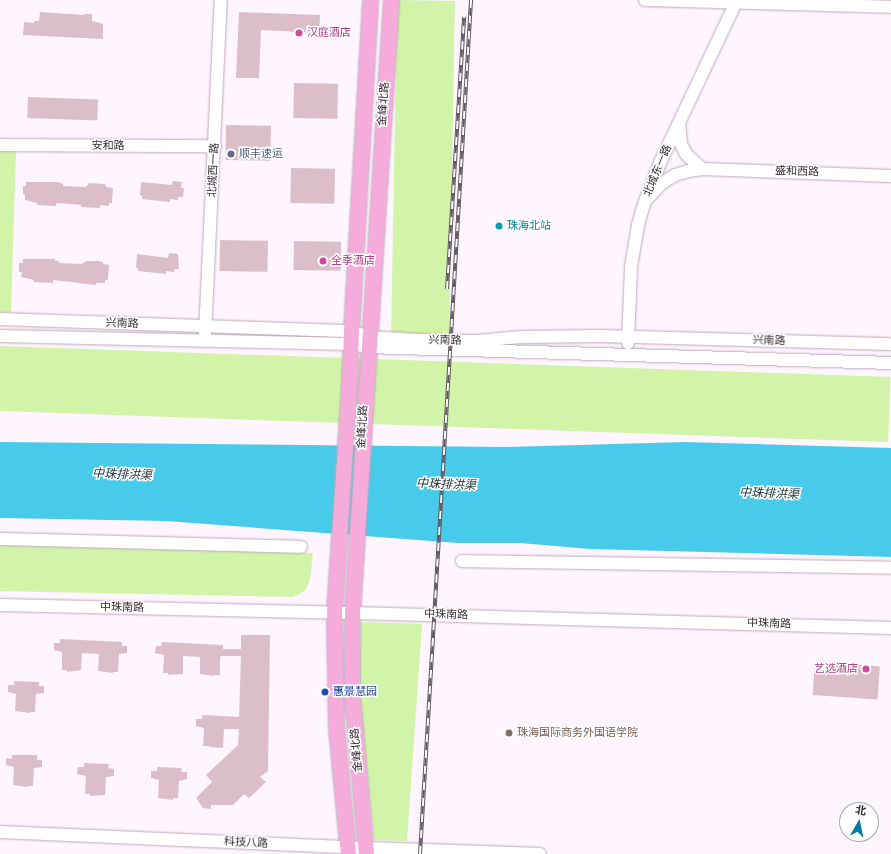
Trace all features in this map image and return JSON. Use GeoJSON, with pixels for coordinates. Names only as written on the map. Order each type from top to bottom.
{"type":"FeatureCollection","features":[{"type":"Feature","properties":{"kind":"main road","name":"金峰北路"},"geometry":{"type":"LineString","coordinates":[[347,851],[336,727],[334,612],[349,388],[370,0]]}},
{"type":"Feature","properties":{"kind":"main road","name":"金峰北路"},"geometry":{"type":"LineString","coordinates":[[366,851],[352,696],[352,613],[365,388],[391,0]]}},
{"type":"Feature","properties":{"kind":"street","name":"北城西一路"},"geometry":{"type":"LineString","coordinates":[[205,341],[222,0]]}},
{"type":"Feature","properties":{"kind":"street"},"geometry":{"type":"LineString","coordinates":[[645,0],[737,1],[891,7]]}},
{"type":"Feature","properties":{"kind":"street","name":"北城东一路"},"geometry":{"type":"LineString","coordinates":[[627,354],[631,267],[636,232],[644,204],[657,170],[737,1]]}},
{"type":"Feature","properties":{"kind":"street"},"geometry":{"type":"LineString","coordinates":[[679,122],[679,133],[686,154],[702,169]]}},
{"type":"Feature","properties":{"kind":"street","name":"安和路"},"geometry":{"type":"LineString","coordinates":[[0,145],[215,146]]}},
{"type":"Feature","properties":{"kind":"street","name":"盛和西路"},"geometry":{"type":"LineString","coordinates":[[644,204],[657,187],[675,175],[702,169],[891,176]]}},
{"type":"Feature","properties":{"kind":"street","name":"兴南路"},"geometry":{"type":"LineString","coordinates":[[0,319],[206,327],[351,338],[368,342],[627,354],[891,363]]}},
{"type":"Feature","properties":{"kind":"street","name":"兴南路"},"geometry":{"type":"LineString","coordinates":[[0,336],[205,341],[351,338]]}},
{"type":"Feature","properties":{"kind":"street","name":"兴南路"},"geometry":{"type":"LineString","coordinates":[[368,342],[419,340],[476,341],[521,337],[628,336],[891,344]]}},
{"type":"Feature","properties":{"kind":"street"},"geometry":{"type":"LineString","coordinates":[[0,539],[301,547]]}},
{"type":"Feature","properties":{"kind":"street"},"geometry":{"type":"LineString","coordinates":[[462,561],[891,568]]}},
{"type":"Feature","properties":{"kind":"street","name":"中珠南路"},"geometry":{"type":"LineString","coordinates":[[0,605],[334,612],[891,628]]}},
{"type":"Feature","properties":{"kind":"street","name":"科技八路"},"geometry":{"type":"LineString","coordinates":[[0,832],[347,851],[540,854]]}},
{"type":"Feature","properties":{"kind":"green space"},"geometry":{"type":"Polygon","coordinates":[[[397,0],[455,1],[449,334],[391,333],[397,0]]]}},
{"type":"Feature","properties":{"kind":"green space"},"geometry":{"type":"Polygon","coordinates":[[[0,151],[16,151],[11,312],[0,312],[0,151]]]}},
{"type":"Feature","properties":{"kind":"green space"},"geometry":{"type":"Polygon","coordinates":[[[0,346],[890,377],[888,442],[0,411],[0,346]]]}},
{"type":"Feature","properties":{"kind":"green space"},"geometry":{"type":"Polygon","coordinates":[[[0,545],[313,553],[310,580],[305,591],[293,597],[0,591],[0,545]]]}},
{"type":"Feature","properties":{"kind":"green space"},"geometry":{"type":"Polygon","coordinates":[[[361,622],[422,624],[407,841],[374,840],[359,692],[361,622]]]}},
{"type":"Feature","properties":{"kind":"water","name":"中珠排洪渠"},"geometry":{"type":"Polygon","coordinates":[[[0,442],[505,447],[685,442],[891,448],[891,557],[590,549],[520,543],[458,543],[166,521],[0,518],[0,442]]]}},
{"type":"Feature","properties":{"kind":"building"},"geometry":{"type":"Polygon","coordinates":[[[40,12],[84,15],[92,14],[92,21],[103,24],[103,39],[23,35],[24,22],[34,23],[34,21],[39,21],[40,12]]]}},
{"type":"Feature","properties":{"kind":"building"},"geometry":{"type":"Polygon","coordinates":[[[239,12],[320,15],[319,33],[261,30],[259,78],[236,78],[239,12]]]}},
{"type":"Feature","properties":{"kind":"building"},"geometry":{"type":"Polygon","coordinates":[[[294,83],[338,84],[337,119],[293,118],[294,83]]]}},
{"type":"Feature","properties":{"kind":"building"},"geometry":{"type":"Polygon","coordinates":[[[28,97],[98,99],[97,120],[27,118],[28,97]]]}},
{"type":"Feature","properties":{"kind":"building"},"geometry":{"type":"Polygon","coordinates":[[[226,125],[271,126],[270,161],[225,160],[226,125]]]}},
{"type":"Feature","properties":{"kind":"building"},"geometry":{"type":"Polygon","coordinates":[[[291,168],[335,169],[334,204],[290,203],[291,168]]]}},
{"type":"Feature","properties":{"kind":"building"},"geometry":{"type":"Polygon","coordinates":[[[173,181],[182,182],[181,188],[184,188],[183,197],[178,197],[178,200],[170,199],[170,202],[142,199],[142,196],[140,195],[141,182],[172,185],[173,181]]]}},
{"type":"Feature","properties":{"kind":"building"},"geometry":{"type":"Polygon","coordinates":[[[26,182],[58,182],[63,184],[63,186],[86,187],[89,183],[103,184],[106,185],[106,187],[113,188],[112,203],[109,203],[109,206],[100,205],[100,208],[56,203],[56,206],[37,205],[37,203],[25,200],[23,186],[26,186],[26,182]]]}},
{"type":"Feature","properties":{"kind":"building"},"geometry":{"type":"Polygon","coordinates":[[[220,240],[268,241],[267,272],[219,271],[220,240]]]}},
{"type":"Feature","properties":{"kind":"building"},"geometry":{"type":"Polygon","coordinates":[[[294,241],[341,242],[340,271],[293,270],[294,241]]]}},
{"type":"Feature","properties":{"kind":"building"},"geometry":{"type":"Polygon","coordinates":[[[169,253],[178,254],[179,269],[175,269],[174,272],[166,271],[166,274],[138,271],[138,268],[136,268],[137,254],[168,258],[169,253]]]}},
{"type":"Feature","properties":{"kind":"building"},"geometry":{"type":"Polygon","coordinates":[[[23,259],[55,259],[55,261],[59,261],[59,263],[82,264],[86,261],[99,261],[103,262],[103,264],[109,265],[108,280],[105,280],[105,283],[96,283],[96,285],[53,280],[53,283],[34,282],[34,280],[21,277],[22,272],[19,272],[19,263],[23,263],[23,259]]]}},
{"type":"Feature","properties":{"kind":"building"},"geometry":{"type":"Polygon","coordinates":[[[241,635],[270,635],[268,771],[260,777],[266,782],[249,798],[244,794],[233,805],[211,805],[211,809],[203,808],[196,798],[212,782],[206,775],[238,745],[239,729],[224,729],[223,748],[203,746],[204,728],[196,726],[196,719],[202,719],[202,715],[239,717],[241,656],[220,657],[220,675],[214,676],[200,674],[200,657],[183,656],[183,674],[168,675],[168,673],[163,673],[164,655],[155,653],[156,646],[161,646],[162,642],[223,645],[223,649],[241,649],[241,635]]]}},
{"type":"Feature","properties":{"kind":"building"},"geometry":{"type":"Polygon","coordinates":[[[60,639],[122,642],[122,646],[127,646],[127,653],[119,654],[118,672],[113,673],[98,671],[99,654],[82,653],[81,670],[67,672],[67,670],[62,670],[62,652],[54,650],[54,643],[60,643],[60,639]]]}},
{"type":"Feature","properties":{"kind":"building"},"geometry":{"type":"Polygon","coordinates":[[[815,662],[880,667],[878,699],[813,695],[815,662]]]}},
{"type":"Feature","properties":{"kind":"building"},"geometry":{"type":"Polygon","coordinates":[[[14,681],[39,682],[39,686],[44,686],[44,693],[36,694],[35,712],[30,713],[15,711],[16,694],[8,692],[8,685],[14,685],[14,681]]]}},
{"type":"Feature","properties":{"kind":"building"},"geometry":{"type":"Polygon","coordinates":[[[12,755],[37,755],[37,760],[42,760],[42,767],[34,768],[33,786],[28,787],[13,785],[14,767],[6,765],[6,758],[12,759],[12,755]]]}},
{"type":"Feature","properties":{"kind":"building"},"geometry":{"type":"Polygon","coordinates":[[[84,763],[109,764],[108,768],[114,769],[114,776],[106,777],[105,795],[90,796],[90,794],[85,794],[86,776],[77,774],[78,767],[84,767],[84,763]]]}},
{"type":"Feature","properties":{"kind":"building"},"geometry":{"type":"Polygon","coordinates":[[[157,767],[182,768],[181,772],[187,772],[187,779],[179,781],[178,798],[173,798],[173,800],[158,798],[159,780],[151,778],[151,771],[157,771],[157,767]]]}},
{"type":"Feature","properties":{"kind":"railway"},"geometry":{"type":"LineString","coordinates":[[420,854],[471,0]]}},
{"type":"Feature","properties":{"kind":"railway"},"geometry":{"type":"LineString","coordinates":[[447,289],[464,17]]}},
{"type":"Feature","properties":{"kind":"place","name":"汉庭酒店"},"geometry":{"type":"Point","coordinates":[299,33]}},
{"type":"Feature","properties":{"kind":"place","name":"顺丰速运"},"geometry":{"type":"Point","coordinates":[231,154]}},
{"type":"Feature","properties":{"kind":"place","name":"珠海北站"},"geometry":{"type":"Point","coordinates":[499,226]}},
{"type":"Feature","properties":{"kind":"place","name":"全季酒店"},"geometry":{"type":"Point","coordinates":[323,261]}},
{"type":"Feature","properties":{"kind":"place","name":"艺选酒店"},"geometry":{"type":"Point","coordinates":[866,669]}},
{"type":"Feature","properties":{"kind":"place","name":"惠景慧园"},"geometry":{"type":"Point","coordinates":[325,692]}},
{"type":"Feature","properties":{"kind":"place","name":"珠海国际商务外国语学院"},"geometry":{"type":"Point","coordinates":[509,733]}}]}
